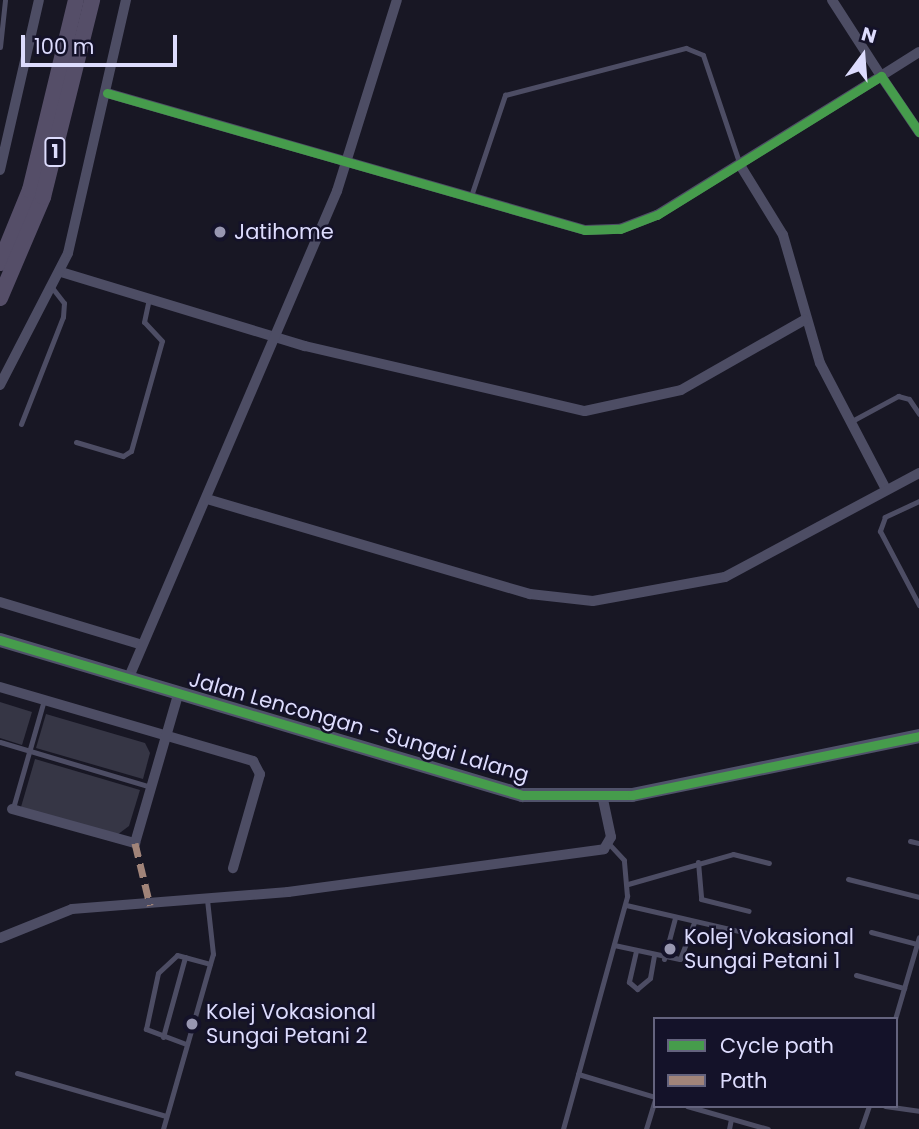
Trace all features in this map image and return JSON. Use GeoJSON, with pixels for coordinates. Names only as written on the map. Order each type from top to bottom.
{"type":"FeatureCollection","features":[{"type":"Feature","properties":{"kind":"main road","name":"1"},"geometry":{"type":"LineString","coordinates":[[0,263],[30,190],[76,0]]}},
{"type":"Feature","properties":{"kind":"main road","name":"1"},"geometry":{"type":"LineString","coordinates":[[0,298],[43,197],[92,0]]}},
{"type":"Feature","properties":{"kind":"street"},"geometry":{"type":"LineString","coordinates":[[0,170],[39,0]]}},
{"type":"Feature","properties":{"kind":"street"},"geometry":{"type":"LineString","coordinates":[[0,385],[61,272],[107,93],[126,0]]}},
{"type":"Feature","properties":{"kind":"street"},"geometry":{"type":"LineString","coordinates":[[129,677],[347,165],[397,0]]}},
{"type":"Feature","properties":{"kind":"street"},"geometry":{"type":"LineString","coordinates":[[832,0],[919,132]]}},
{"type":"Feature","properties":{"kind":"street"},"geometry":{"type":"LineString","coordinates":[[107,93],[564,226],[620,229],[740,165],[919,52]]}},
{"type":"Feature","properties":{"kind":"street"},"geometry":{"type":"LineString","coordinates":[[740,165],[783,235],[804,320],[849,422],[886,489]]}},
{"type":"Feature","properties":{"kind":"street"},"geometry":{"type":"LineString","coordinates":[[61,272],[275,336],[567,408],[602,411],[681,390],[804,320]]}},
{"type":"Feature","properties":{"kind":"street"},"geometry":{"type":"LineString","coordinates":[[0,367],[13,365]]}},
{"type":"Feature","properties":{"kind":"street"},"geometry":{"type":"LineString","coordinates":[[207,499],[530,593],[593,601],[725,577],[919,473]]}},
{"type":"Feature","properties":{"kind":"street"},"geometry":{"type":"LineString","coordinates":[[0,602],[142,645]]}},
{"type":"Feature","properties":{"kind":"street","name":"Jalan Lencongan - Sungai Lalang"},"geometry":{"type":"LineString","coordinates":[[0,640],[499,790],[603,798],[919,736]]}},
{"type":"Feature","properties":{"kind":"street"},"geometry":{"type":"LineString","coordinates":[[0,687],[167,736],[259,767],[233,868]]}},
{"type":"Feature","properties":{"kind":"street"},"geometry":{"type":"LineString","coordinates":[[12,809],[128,845],[140,838],[179,692]]}},
{"type":"Feature","properties":{"kind":"street"},"geometry":{"type":"LineString","coordinates":[[0,938],[72,909],[207,900],[379,881],[609,844],[603,798]]}},
{"type":"Feature","properties":{"kind":"lane"},"geometry":{"type":"LineString","coordinates":[[0,47],[5,0]]}},
{"type":"Feature","properties":{"kind":"lane"},"geometry":{"type":"LineString","coordinates":[[470,199],[505,95],[686,48],[702,55],[740,165]]}},
{"type":"Feature","properties":{"kind":"lane"},"geometry":{"type":"LineString","coordinates":[[21,425],[63,317],[64,303],[53,289]]}},
{"type":"Feature","properties":{"kind":"lane"},"geometry":{"type":"LineString","coordinates":[[76,442],[123,456],[131,451],[162,341],[144,322],[149,298]]}},
{"type":"Feature","properties":{"kind":"lane"},"geometry":{"type":"LineString","coordinates":[[849,422],[898,397],[909,399],[919,414]]}},
{"type":"Feature","properties":{"kind":"lane"},"geometry":{"type":"LineString","coordinates":[[919,501],[885,517],[880,531],[919,605]]}},
{"type":"Feature","properties":{"kind":"lane"},"geometry":{"type":"LineString","coordinates":[[12,809],[44,700]]}},
{"type":"Feature","properties":{"kind":"lane"},"geometry":{"type":"LineString","coordinates":[[0,742],[153,788]]}},
{"type":"Feature","properties":{"kind":"lane"},"geometry":{"type":"LineString","coordinates":[[910,841],[919,843]]}},
{"type":"Feature","properties":{"kind":"lane"},"geometry":{"type":"LineString","coordinates":[[563,1129],[625,905],[628,884],[624,860],[609,844]]}},
{"type":"Feature","properties":{"kind":"lane"},"geometry":{"type":"LineString","coordinates":[[628,884],[733,854],[769,863]]}},
{"type":"Feature","properties":{"kind":"lane"},"geometry":{"type":"LineString","coordinates":[[698,862],[701,899],[749,911]]}},
{"type":"Feature","properties":{"kind":"lane"},"geometry":{"type":"LineString","coordinates":[[848,879],[919,897]]}},
{"type":"Feature","properties":{"kind":"lane"},"geometry":{"type":"LineString","coordinates":[[163,1129],[210,964],[207,900]]}},
{"type":"Feature","properties":{"kind":"lane"},"geometry":{"type":"LineString","coordinates":[[625,905],[791,943]]}},
{"type":"Feature","properties":{"kind":"lane"},"geometry":{"type":"LineString","coordinates":[[664,959],[675,918]]}},
{"type":"Feature","properties":{"kind":"lane"},"geometry":{"type":"LineString","coordinates":[[614,945],[664,959],[680,959],[686,952],[694,922]]}},
{"type":"Feature","properties":{"kind":"lane"},"geometry":{"type":"LineString","coordinates":[[871,932],[917,944]]}},
{"type":"Feature","properties":{"kind":"lane"},"geometry":{"type":"LineString","coordinates":[[896,1017],[919,937]]}},
{"type":"Feature","properties":{"kind":"lane"},"geometry":{"type":"LineString","coordinates":[[636,951],[629,982],[637,989],[647,983],[654,956]]}},
{"type":"Feature","properties":{"kind":"lane"},"geometry":{"type":"LineString","coordinates":[[186,1044],[146,1029],[155,986],[168,956],[185,957],[210,964]]}},
{"type":"Feature","properties":{"kind":"lane"},"geometry":{"type":"LineString","coordinates":[[163,1037],[185,957]]}},
{"type":"Feature","properties":{"kind":"lane"},"geometry":{"type":"LineString","coordinates":[[856,975],[904,988]]}},
{"type":"Feature","properties":{"kind":"lane"},"geometry":{"type":"LineString","coordinates":[[17,1073],[166,1116]]}},
{"type":"Feature","properties":{"kind":"lane"},"geometry":{"type":"LineString","coordinates":[[578,1074],[653,1097]]}},
{"type":"Feature","properties":{"kind":"lane"},"geometry":{"type":"LineString","coordinates":[[646,1129],[653,1105]]}},
{"type":"Feature","properties":{"kind":"lane"},"geometry":{"type":"LineString","coordinates":[[694,1108],[768,1129]]}},
{"type":"Feature","properties":{"kind":"lane"},"geometry":{"type":"LineString","coordinates":[[861,1129],[868,1108]]}},
{"type":"Feature","properties":{"kind":"lane"},"geometry":{"type":"LineString","coordinates":[[898,1108],[919,1111]]}},
{"type":"Feature","properties":{"kind":"lane"},"geometry":{"type":"LineString","coordinates":[[729,1129],[732,1119]]}},
{"type":"Feature","properties":{"kind":"building"},"geometry":{"type":"Polygon","coordinates":[[[0,702],[32,712],[22,745],[0,738],[0,702]]]}},
{"type":"Feature","properties":{"kind":"building"},"geometry":{"type":"Polygon","coordinates":[[[46,714],[145,743],[150,753],[143,779],[36,748],[46,714]]]}},
{"type":"Feature","properties":{"kind":"building"},"geometry":{"type":"Polygon","coordinates":[[[35,759],[140,790],[129,826],[117,835],[21,807],[35,759]]]}},
{"type":"Feature","properties":{"kind":"marked path"},"geometry":{"type":"LineString","coordinates":[[135,843],[150,905]]}},
{"type":"Feature","properties":{"kind":"cycle path"},"geometry":{"type":"LineString","coordinates":[[107,93],[585,230],[620,229],[657,215],[881,76],[919,132]]}},
{"type":"Feature","properties":{"kind":"cycle path"},"geometry":{"type":"LineString","coordinates":[[0,640],[522,795],[632,795],[919,736]]}},
{"type":"Feature","properties":{"kind":"place","name":"Jatihome"},"geometry":{"type":"Point","coordinates":[220,232]}},
{"type":"Feature","properties":{"kind":"place","name":"Kolej Vokasional Sungai Petani 1"},"geometry":{"type":"Point","coordinates":[670,949]}},
{"type":"Feature","properties":{"kind":"place","name":"Kolej Vokasional Sungai Petani 2"},"geometry":{"type":"Point","coordinates":[192,1024]}}]}
